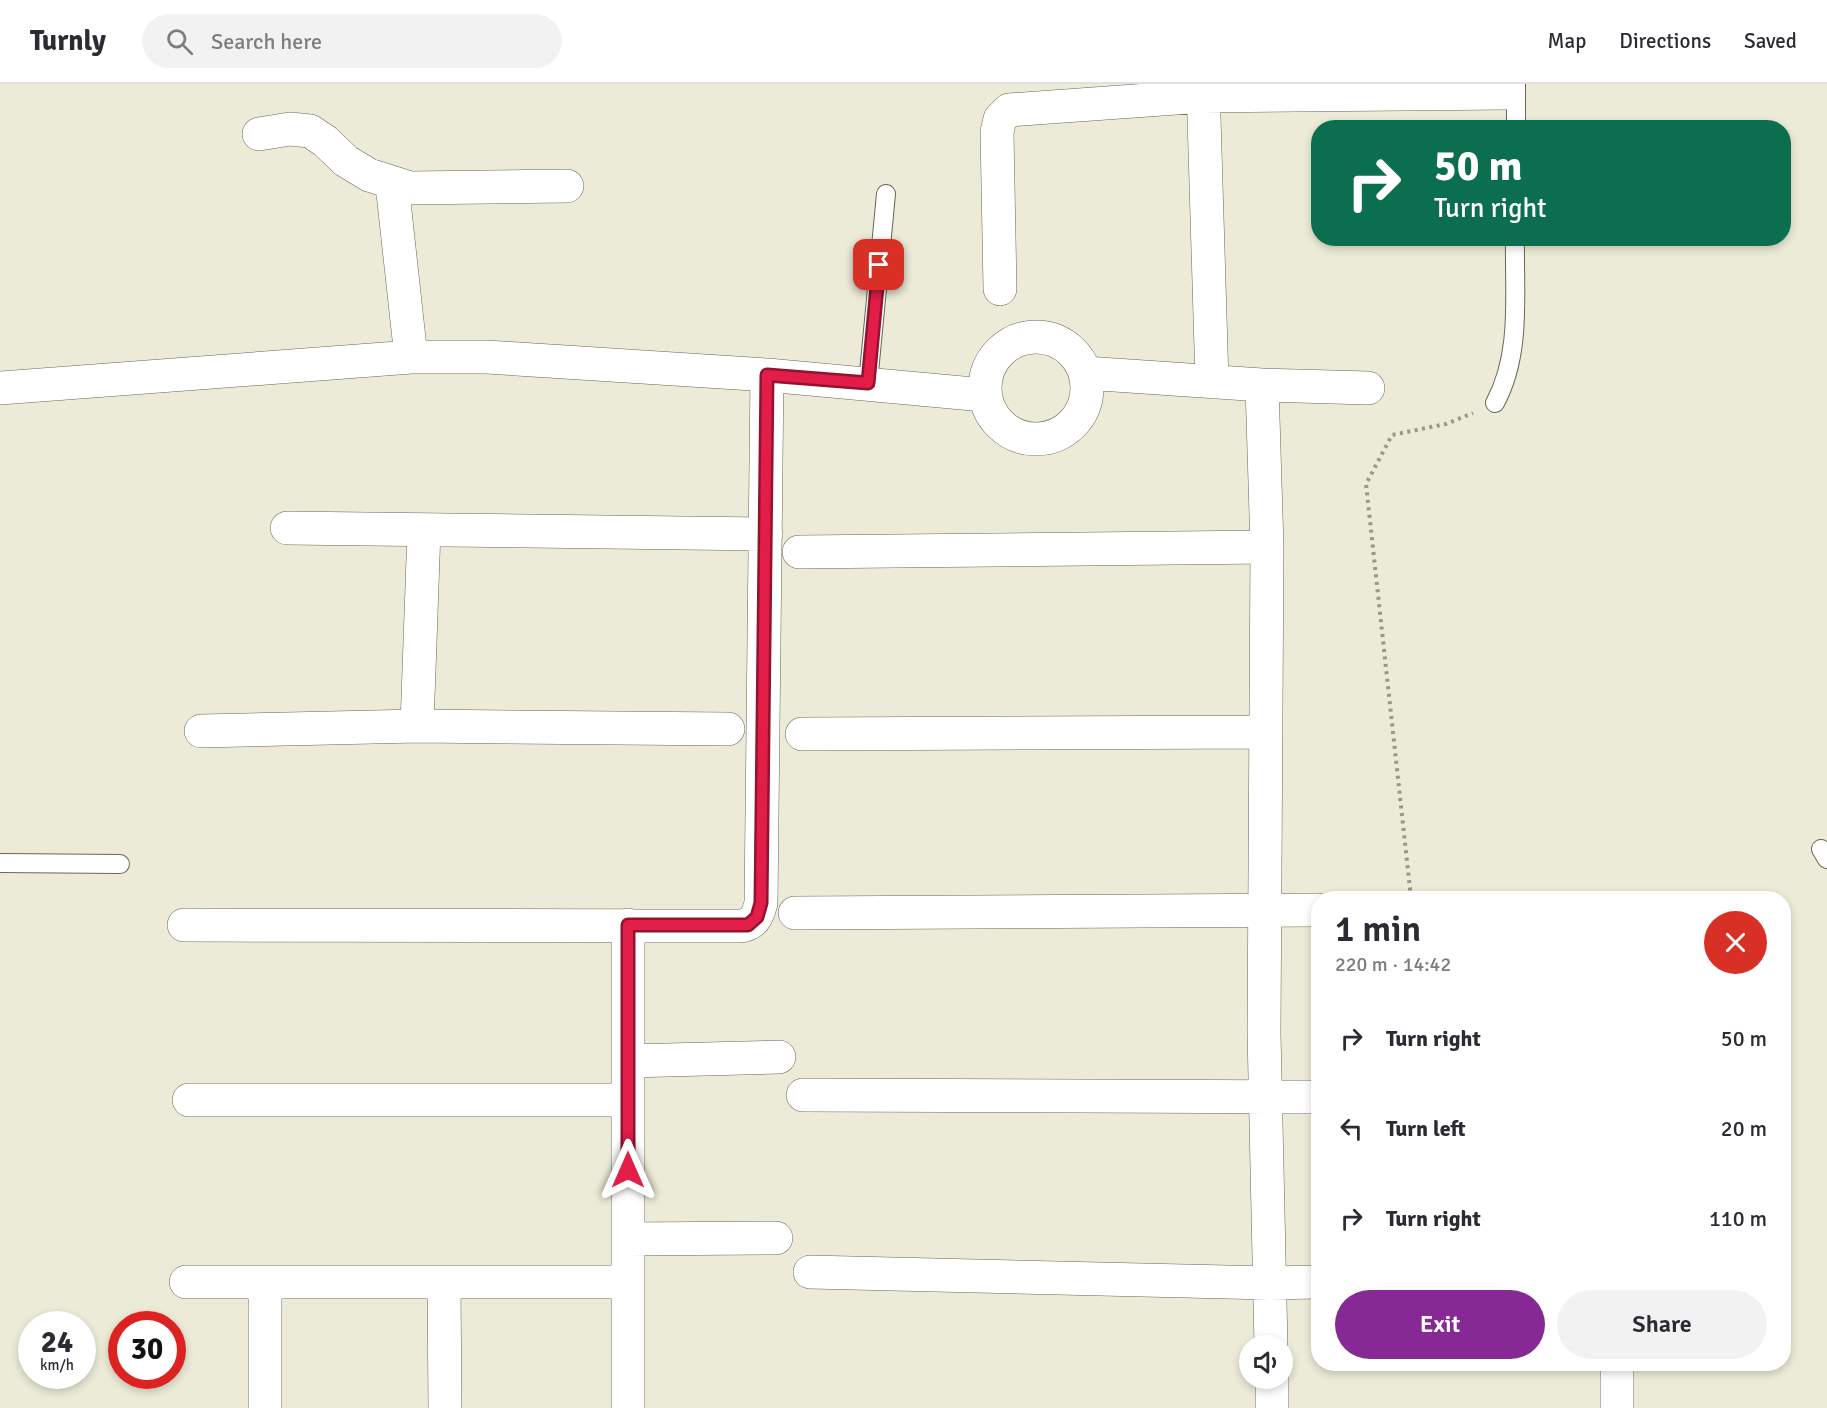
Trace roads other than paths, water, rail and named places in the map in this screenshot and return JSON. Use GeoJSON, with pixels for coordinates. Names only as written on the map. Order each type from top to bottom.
{"type":"FeatureCollection","features":[{"type":"Feature","properties":{"kind":"street"},"geometry":{"type":"LineString","coordinates":[[1000,289],[997,132],[1000,119],[1009,110],[1204,90],[1511,89]]}},
{"type":"Feature","properties":{"kind":"street"},"geometry":{"type":"LineString","coordinates":[[1204,90],[1212,382]]}},
{"type":"Feature","properties":{"kind":"street"},"geometry":{"type":"LineString","coordinates":[[259,134],[290,129],[310,131],[325,141],[346,161],[369,175],[410,188],[567,186]]}},
{"type":"Feature","properties":{"kind":"street"},"geometry":{"type":"LineString","coordinates":[[392,184],[411,357]]}},
{"type":"Feature","properties":{"kind":"street"},"geometry":{"type":"LineString","coordinates":[[1033,337],[1050,339],[1066,346],[1078,358],[1085,373],[1088,392],[1083,410],[1072,425],[1056,436],[1037,440],[1018,437],[1002,427],[990,413],[984,395],[985,378],[991,362],[1002,349],[1016,340],[1033,337]]}},
{"type":"Feature","properties":{"kind":"street"},"geometry":{"type":"LineString","coordinates":[[0,388],[411,357],[487,357],[767,375],[984,395]]}},
{"type":"Feature","properties":{"kind":"street"},"geometry":{"type":"LineString","coordinates":[[1085,373],[1262,385],[1368,388]]}},
{"type":"Feature","properties":{"kind":"street"},"geometry":{"type":"LineString","coordinates":[[184,925],[748,925],[757,917],[761,903],[767,375]]}},
{"type":"Feature","properties":{"kind":"street"},"geometry":{"type":"LineString","coordinates":[[1262,385],[1267,547],[1265,909],[1271,1335]]}},
{"type":"Feature","properties":{"kind":"street"},"geometry":{"type":"LineString","coordinates":[[286,528],[766,534]]}},
{"type":"Feature","properties":{"kind":"street"},"geometry":{"type":"LineString","coordinates":[[417,726],[424,530]]}},
{"type":"Feature","properties":{"kind":"street"},"geometry":{"type":"LineString","coordinates":[[799,552],[1267,547]]}},
{"type":"Feature","properties":{"kind":"street"},"geometry":{"type":"LineString","coordinates":[[201,731],[417,726],[728,729]]}},
{"type":"Feature","properties":{"kind":"street"},"geometry":{"type":"LineString","coordinates":[[802,734],[1266,732]]}},
{"type":"Feature","properties":{"kind":"street"},"geometry":{"type":"LineString","coordinates":[[795,913],[1311,910]]}},
{"type":"Feature","properties":{"kind":"street"},"geometry":{"type":"LineString","coordinates":[[628,925],[628,1408]]}},
{"type":"Feature","properties":{"kind":"street"},"geometry":{"type":"LineString","coordinates":[[628,1061],[779,1057]]}},
{"type":"Feature","properties":{"kind":"street"},"geometry":{"type":"LineString","coordinates":[[803,1095],[1311,1097]]}},
{"type":"Feature","properties":{"kind":"street"},"geometry":{"type":"LineString","coordinates":[[189,1100],[628,1100]]}},
{"type":"Feature","properties":{"kind":"street"},"geometry":{"type":"LineString","coordinates":[[628,1239],[776,1238]]}},
{"type":"Feature","properties":{"kind":"street"},"geometry":{"type":"LineString","coordinates":[[810,1272],[1311,1282]]}},
{"type":"Feature","properties":{"kind":"street"},"geometry":{"type":"LineString","coordinates":[[186,1282],[628,1282]]}},
{"type":"Feature","properties":{"kind":"street"},"geometry":{"type":"LineString","coordinates":[[265,1282],[265,1408]]}},
{"type":"Feature","properties":{"kind":"street"},"geometry":{"type":"LineString","coordinates":[[444,1282],[445,1408]]}},
{"type":"Feature","properties":{"kind":"street"},"geometry":{"type":"LineString","coordinates":[[1617,1371],[1617,1408]]}},
{"type":"Feature","properties":{"kind":"street"},"geometry":{"type":"LineString","coordinates":[[1272,1389],[1272,1408]]}},
{"type":"Feature","properties":{"kind":"lane"},"geometry":{"type":"LineString","coordinates":[[1511,89],[1515,120]]}},
{"type":"Feature","properties":{"kind":"lane"},"geometry":{"type":"LineString","coordinates":[[868,383],[886,194]]}},
{"type":"Feature","properties":{"kind":"lane"},"geometry":{"type":"LineString","coordinates":[[1495,403],[1507,381],[1514,346],[1515,246]]}},
{"type":"Feature","properties":{"kind":"lane"},"geometry":{"type":"LineString","coordinates":[[0,863],[120,864]]}}]}
